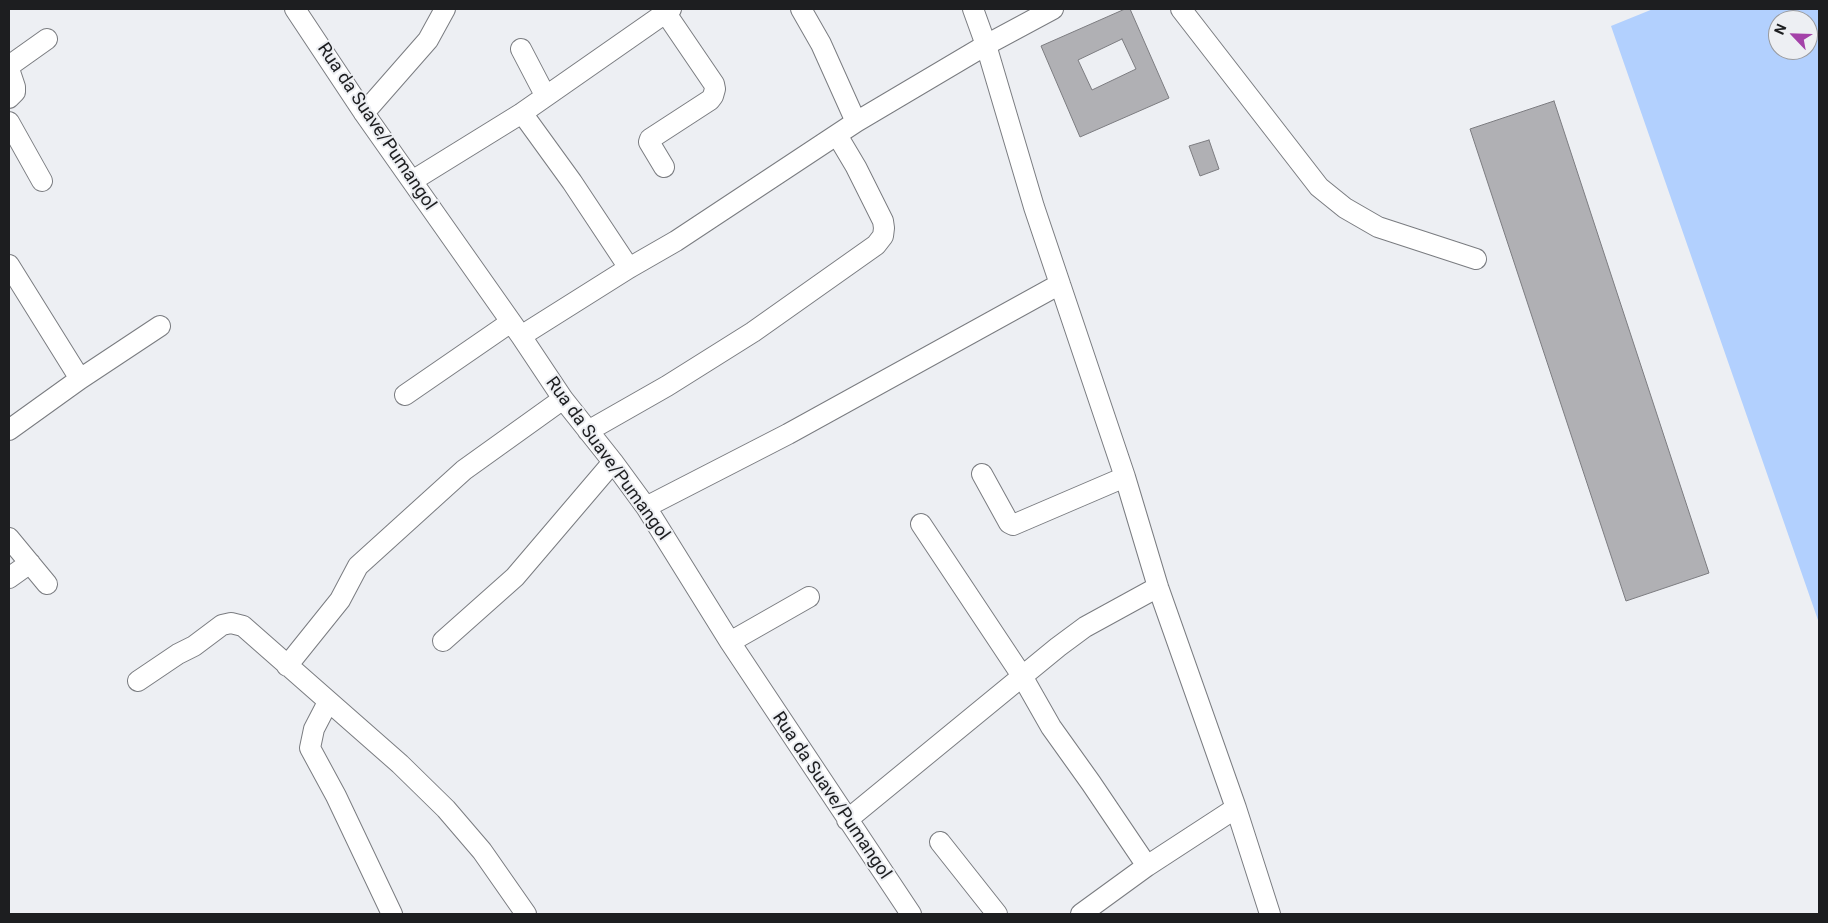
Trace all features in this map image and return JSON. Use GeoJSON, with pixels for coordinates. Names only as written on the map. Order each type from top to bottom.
{"type":"FeatureCollection","features":[{"type":"Feature","properties":{"kind":"street","name":"Rua da Suave/Pumangol"},"geometry":{"type":"LineString","coordinates":[[295,9],[364,113],[563,399],[614,462],[646,507],[730,642],[911,914]]}},
{"type":"Feature","properties":{"kind":"street"},"geometry":{"type":"LineString","coordinates":[[364,113],[428,40],[446,9]]}},
{"type":"Feature","properties":{"kind":"street"},"geometry":{"type":"LineString","coordinates":[[801,9],[821,44],[856,122]]}},
{"type":"Feature","properties":{"kind":"street"},"geometry":{"type":"LineString","coordinates":[[972,9],[986,45],[1034,207],[1125,477],[1158,586],[1236,808],[1270,914]]}},
{"type":"Feature","properties":{"kind":"street"},"geometry":{"type":"LineString","coordinates":[[405,395],[516,329],[676,241],[856,122],[986,45],[1053,9]]}},
{"type":"Feature","properties":{"kind":"street"},"geometry":{"type":"LineString","coordinates":[[1180,9],[1319,187],[1345,208],[1378,226],[1476,258]]}},
{"type":"Feature","properties":{"kind":"street"},"geometry":{"type":"LineString","coordinates":[[412,181],[522,113],[668,10],[714,84],[715,89],[710,100],[650,139],[649,142],[664,167]]}},
{"type":"Feature","properties":{"kind":"street"},"geometry":{"type":"LineString","coordinates":[[9,98],[14,92],[15,87],[9,68],[47,39]]}},
{"type":"Feature","properties":{"kind":"street"},"geometry":{"type":"LineString","coordinates":[[521,49],[545,96]]}},
{"type":"Feature","properties":{"kind":"street"},"geometry":{"type":"LineString","coordinates":[[522,113],[572,182],[629,268]]}},
{"type":"Feature","properties":{"kind":"street"},"geometry":{"type":"LineString","coordinates":[[9,122],[42,181]]}},
{"type":"Feature","properties":{"kind":"street"},"geometry":{"type":"LineString","coordinates":[[588,431],[667,386],[753,332],[876,244],[882,236],[883,221],[856,167],[837,135]]}},
{"type":"Feature","properties":{"kind":"street"},"geometry":{"type":"LineString","coordinates":[[9,265],[80,379]]}},
{"type":"Feature","properties":{"kind":"street"},"geometry":{"type":"LineString","coordinates":[[646,507],[788,434],[1060,284]]}},
{"type":"Feature","properties":{"kind":"street"},"geometry":{"type":"LineString","coordinates":[[9,430],[80,379],[160,326]]}},
{"type":"Feature","properties":{"kind":"street"},"geometry":{"type":"LineString","coordinates":[[287,666],[340,600],[358,566],[464,470],[563,399]]}},
{"type":"Feature","properties":{"kind":"street"},"geometry":{"type":"LineString","coordinates":[[443,641],[515,577],[614,462]]}},
{"type":"Feature","properties":{"kind":"street"},"geometry":{"type":"LineString","coordinates":[[982,474],[1009,524],[1013,525],[1125,477]]}},
{"type":"Feature","properties":{"kind":"street"},"geometry":{"type":"LineString","coordinates":[[921,524],[1022,676],[1051,727],[1091,782],[1147,866]]}},
{"type":"Feature","properties":{"kind":"street"},"geometry":{"type":"LineString","coordinates":[[9,538],[47,584]]}},
{"type":"Feature","properties":{"kind":"street"},"geometry":{"type":"LineString","coordinates":[[9,578],[30,563]]}},
{"type":"Feature","properties":{"kind":"street"},"geometry":{"type":"LineString","coordinates":[[847,820],[1022,676],[1085,627],[1158,586]]}},
{"type":"Feature","properties":{"kind":"street"},"geometry":{"type":"LineString","coordinates":[[730,642],[809,598]]}},
{"type":"Feature","properties":{"kind":"street"},"geometry":{"type":"LineString","coordinates":[[138,681],[222,626],[231,623],[243,626],[400,764],[446,808],[482,851],[526,914]]}},
{"type":"Feature","properties":{"kind":"street"},"geometry":{"type":"LineString","coordinates":[[328,702],[314,729],[310,748],[336,796],[392,914]]}},
{"type":"Feature","properties":{"kind":"street"},"geometry":{"type":"LineString","coordinates":[[1081,914],[1147,866],[1236,808]]}},
{"type":"Feature","properties":{"kind":"street"},"geometry":{"type":"LineString","coordinates":[[940,842],[997,914]]}},
{"type":"Feature","properties":{"kind":"water"},"geometry":{"type":"Polygon","coordinates":[[[1653,9],[1819,9],[1819,623],[1611,26],[1653,9]]]}},
{"type":"Feature","properties":{"kind":"building"},"geometry":{"type":"Polygon","coordinates":[[[1125,9],[1130,9],[1169,98],[1080,137],[1041,46],[1125,9]],[[1122,39],[1078,60],[1092,90],[1136,69],[1122,39]]]}},
{"type":"Feature","properties":{"kind":"building"},"geometry":{"type":"Polygon","coordinates":[[[1554,101],[1709,573],[1626,601],[1470,129],[1554,101]]]}},
{"type":"Feature","properties":{"kind":"building"},"geometry":{"type":"Polygon","coordinates":[[[1209,140],[1219,169],[1200,176],[1189,146],[1209,140]]]}}]}
